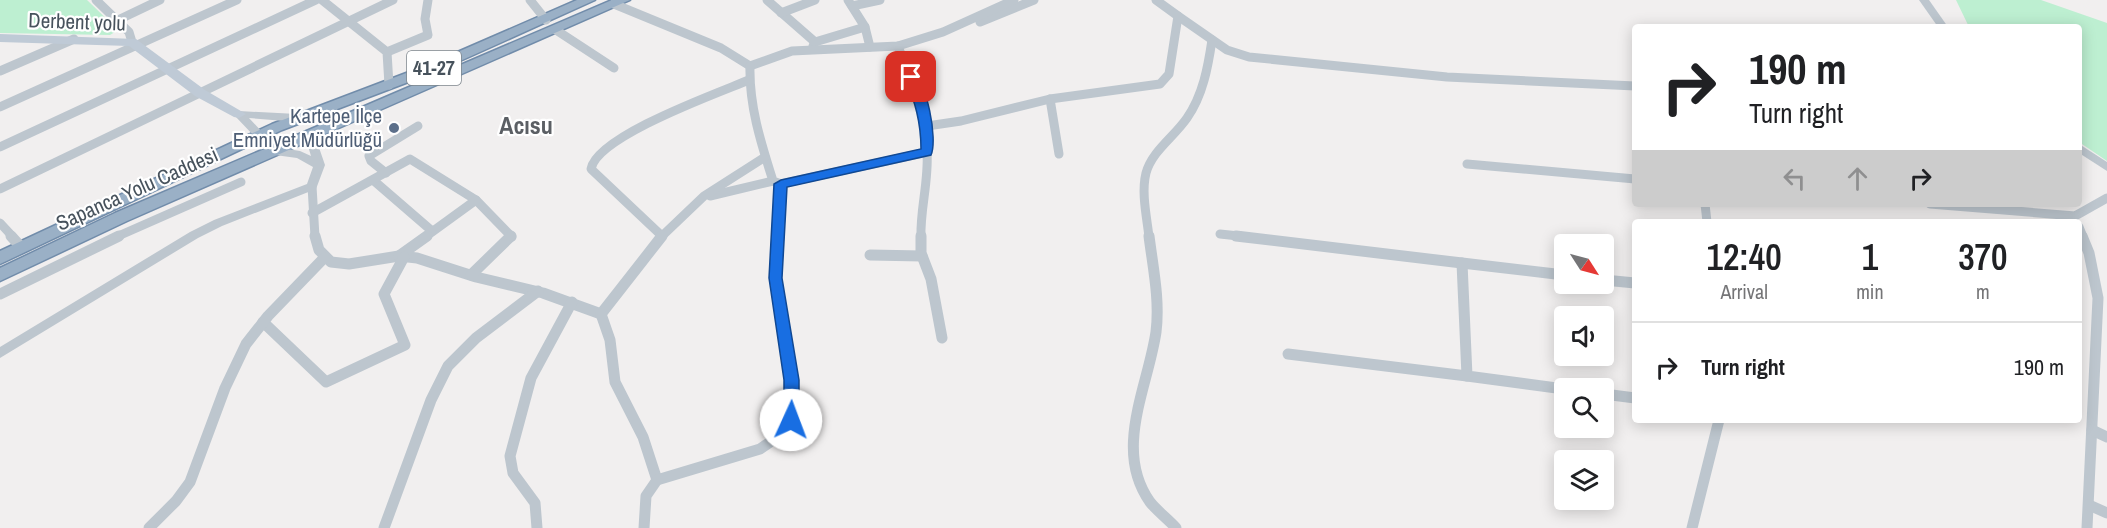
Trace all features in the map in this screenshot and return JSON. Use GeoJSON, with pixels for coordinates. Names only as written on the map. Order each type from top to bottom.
{"type":"FeatureCollection","features":[{"type":"Feature","properties":{"kind":"highway","name":"Sapanca Yolu Caddesi"},"geometry":{"type":"LineString","coordinates":[[0,275],[121,217],[310,136],[551,25],[588,0]]}},
{"type":"Feature","properties":{"kind":"highway","name":"Sapanca Yolu Caddesi"},"geometry":{"type":"LineString","coordinates":[[0,258],[297,118],[619,2]]}},
{"type":"Feature","properties":{"kind":"highway"},"geometry":{"type":"LineString","coordinates":[[297,118],[310,136]]}},
{"type":"Feature","properties":{"kind":"highway"},"geometry":{"type":"LineString","coordinates":[[260,134],[274,151]]}},
{"type":"Feature","properties":{"kind":"main road","name":"Derbent yolu"},"geometry":{"type":"LineString","coordinates":[[0,38],[74,39],[135,44],[200,93],[239,114]]}},
{"type":"Feature","properties":{"kind":"street"},"geometry":{"type":"LineString","coordinates":[[96,0],[132,35],[135,44]]}},
{"type":"Feature","properties":{"kind":"street"},"geometry":{"type":"LineString","coordinates":[[118,20],[160,0]]}},
{"type":"Feature","properties":{"kind":"street"},"geometry":{"type":"LineString","coordinates":[[0,107],[135,44],[237,0]]}},
{"type":"Feature","properties":{"kind":"street"},"geometry":{"type":"LineString","coordinates":[[0,147],[316,0]]}},
{"type":"Feature","properties":{"kind":"street"},"geometry":{"type":"LineString","coordinates":[[322,0],[387,52],[389,85]]}},
{"type":"Feature","properties":{"kind":"street"},"geometry":{"type":"LineString","coordinates":[[0,189],[393,0]]}},
{"type":"Feature","properties":{"kind":"street"},"geometry":{"type":"LineString","coordinates":[[387,52],[428,35],[425,19],[428,0]]}},
{"type":"Feature","properties":{"kind":"street"},"geometry":{"type":"LineString","coordinates":[[530,0],[551,25],[614,68]]}},
{"type":"Feature","properties":{"kind":"street"},"geometry":{"type":"LineString","coordinates":[[766,0],[813,46],[870,47],[898,46],[988,19],[1034,0]]}},
{"type":"Feature","properties":{"kind":"street"},"geometry":{"type":"LineString","coordinates":[[781,13],[815,0]]}},
{"type":"Feature","properties":{"kind":"street"},"geometry":{"type":"LineString","coordinates":[[870,47],[865,27],[850,3],[880,0]]}},
{"type":"Feature","properties":{"kind":"street"},"geometry":{"type":"LineString","coordinates":[[1156,0],[1233,54],[1249,57],[1500,81],[1632,86]]}},
{"type":"Feature","properties":{"kind":"street"},"geometry":{"type":"LineString","coordinates":[[1924,0],[1941,24]]}},
{"type":"Feature","properties":{"kind":"street"},"geometry":{"type":"LineString","coordinates":[[957,27],[1010,1]]}},
{"type":"Feature","properties":{"kind":"street"},"geometry":{"type":"LineString","coordinates":[[619,2],[721,48],[750,66]]}},
{"type":"Feature","properties":{"kind":"street"},"geometry":{"type":"LineString","coordinates":[[927,126],[961,121],[1050,99],[1154,85],[1164,81],[1169,74],[1178,16]]}},
{"type":"Feature","properties":{"kind":"street"},"geometry":{"type":"LineString","coordinates":[[750,66],[865,27]]}},
{"type":"Feature","properties":{"kind":"street"},"geometry":{"type":"LineString","coordinates":[[0,71],[74,39]]}},
{"type":"Feature","properties":{"kind":"street"},"geometry":{"type":"LineString","coordinates":[[1176,528],[1150,502],[1140,486],[1134,463],[1133,420],[1149,368],[1157,324],[1157,299],[1144,177],[1148,165],[1177,132],[1198,99],[1208,69],[1212,40]]}},
{"type":"Feature","properties":{"kind":"street"},"geometry":{"type":"LineString","coordinates":[[898,46],[922,106],[927,126],[928,166],[920,215],[922,256],[931,279],[942,338]]}},
{"type":"Feature","properties":{"kind":"street"},"geometry":{"type":"LineString","coordinates":[[644,528],[645,499],[657,480],[760,450],[782,434],[791,420],[792,380],[776,278],[777,182],[765,157],[749,80],[750,66]]}},
{"type":"Feature","properties":{"kind":"street"},"geometry":{"type":"LineString","coordinates":[[662,236],[591,169],[592,163],[622,139],[642,127],[749,80]]}},
{"type":"Feature","properties":{"kind":"street"},"geometry":{"type":"LineString","coordinates":[[1050,99],[1059,154]]}},
{"type":"Feature","properties":{"kind":"street"},"geometry":{"type":"LineString","coordinates":[[239,114],[297,118]]}},
{"type":"Feature","properties":{"kind":"street"},"geometry":{"type":"LineString","coordinates":[[239,114],[260,134]]}},
{"type":"Feature","properties":{"kind":"street"},"geometry":{"type":"LineString","coordinates":[[386,172],[371,161],[369,156],[418,126]]}},
{"type":"Feature","properties":{"kind":"street"},"geometry":{"type":"LineString","coordinates":[[310,136],[319,165],[312,186],[312,213],[318,247],[324,258],[332,262],[348,263],[402,256],[432,261],[471,275],[538,291],[601,314],[610,340],[617,388],[643,437],[657,480]]}},
{"type":"Feature","properties":{"kind":"street"},"geometry":{"type":"LineString","coordinates":[[2082,150],[2107,167]]}},
{"type":"Feature","properties":{"kind":"street"},"geometry":{"type":"LineString","coordinates":[[274,151],[300,155],[319,165]]}},
{"type":"Feature","properties":{"kind":"street"},"geometry":{"type":"LineString","coordinates":[[701,198],[927,152]]}},
{"type":"Feature","properties":{"kind":"street"},"geometry":{"type":"LineString","coordinates":[[601,314],[662,236],[701,198],[765,157]]}},
{"type":"Feature","properties":{"kind":"street"},"geometry":{"type":"LineString","coordinates":[[312,213],[410,159],[476,200],[512,237],[471,275]]}},
{"type":"Feature","properties":{"kind":"street"},"geometry":{"type":"LineString","coordinates":[[1467,164],[1632,179]]}},
{"type":"Feature","properties":{"kind":"street"},"geometry":{"type":"LineString","coordinates":[[373,180],[432,231]]}},
{"type":"Feature","properties":{"kind":"street"},"geometry":{"type":"LineString","coordinates":[[0,294],[112,238],[241,182]]}},
{"type":"Feature","properties":{"kind":"street"},"geometry":{"type":"LineString","coordinates":[[0,353],[194,235],[218,223],[312,186]]}},
{"type":"Feature","properties":{"kind":"street"},"geometry":{"type":"LineString","coordinates":[[2081,219],[2107,198]]}},
{"type":"Feature","properties":{"kind":"street"},"geometry":{"type":"LineString","coordinates":[[262,322],[326,382],[405,345],[384,294],[402,256],[432,231],[476,200]]}},
{"type":"Feature","properties":{"kind":"street"},"geometry":{"type":"LineString","coordinates":[[1999,207],[2022,208],[2065,219]]}},
{"type":"Feature","properties":{"kind":"street"},"geometry":{"type":"LineString","coordinates":[[0,223],[21,247]]}},
{"type":"Feature","properties":{"kind":"street"},"geometry":{"type":"LineString","coordinates":[[1220,234],[1554,274]]}},
{"type":"Feature","properties":{"kind":"street"},"geometry":{"type":"LineString","coordinates":[[2082,235],[2103,299],[2092,430],[2087,528]]}},
{"type":"Feature","properties":{"kind":"street"},"geometry":{"type":"LineString","coordinates":[[870,255],[922,256]]}},
{"type":"Feature","properties":{"kind":"street"},"geometry":{"type":"LineString","coordinates":[[149,528],[176,501],[190,482],[225,388],[246,344],[262,322],[324,258]]}},
{"type":"Feature","properties":{"kind":"street"},"geometry":{"type":"LineString","coordinates":[[1462,263],[1467,376]]}},
{"type":"Feature","properties":{"kind":"street"},"geometry":{"type":"LineString","coordinates":[[1614,281],[1632,283]]}},
{"type":"Feature","properties":{"kind":"street"},"geometry":{"type":"LineString","coordinates":[[384,528],[431,400],[448,366],[476,338],[538,291]]}},
{"type":"Feature","properties":{"kind":"street"},"geometry":{"type":"LineString","coordinates":[[537,528],[535,500],[510,469],[510,456],[531,378],[572,302]]}},
{"type":"Feature","properties":{"kind":"street"},"geometry":{"type":"LineString","coordinates":[[1288,354],[1554,388]]}},
{"type":"Feature","properties":{"kind":"street"},"geometry":{"type":"LineString","coordinates":[[1614,395],[1632,398]]}},
{"type":"Feature","properties":{"kind":"street"},"geometry":{"type":"LineString","coordinates":[[1692,528],[1718,423]]}},
{"type":"Feature","properties":{"kind":"street"},"geometry":{"type":"LineString","coordinates":[[2092,430],[2107,437]]}},
{"type":"Feature","properties":{"kind":"street"},"geometry":{"type":"LineString","coordinates":[[2089,505],[2107,513]]}},
{"type":"Feature","properties":{"kind":"green space"},"geometry":{"type":"Polygon","coordinates":[[[0,0],[87,0],[118,30],[110,35],[0,33],[0,0]]]}},
{"type":"Feature","properties":{"kind":"green space"},"geometry":{"type":"Polygon","coordinates":[[[1956,0],[2041,0],[2107,23],[2107,161],[2082,144],[2082,24],[1968,24],[1956,0]]]}},
{"type":"Feature","properties":{"kind":"place","name":"Kartepe İlçe Emniyet Müdürlüğü"},"geometry":{"type":"Point","coordinates":[394,128]}},
{"type":"Feature","properties":{"kind":"district","name":"Acısu"},"geometry":{"type":"Point","coordinates":[526,126]}},
{"type":"Feature","properties":{"kind":"route"},"geometry":{"type":"LineString","coordinates":[[791,420],[792,380],[776,291],[781,184],[927,152],[927,126],[911,77]]}}]}
